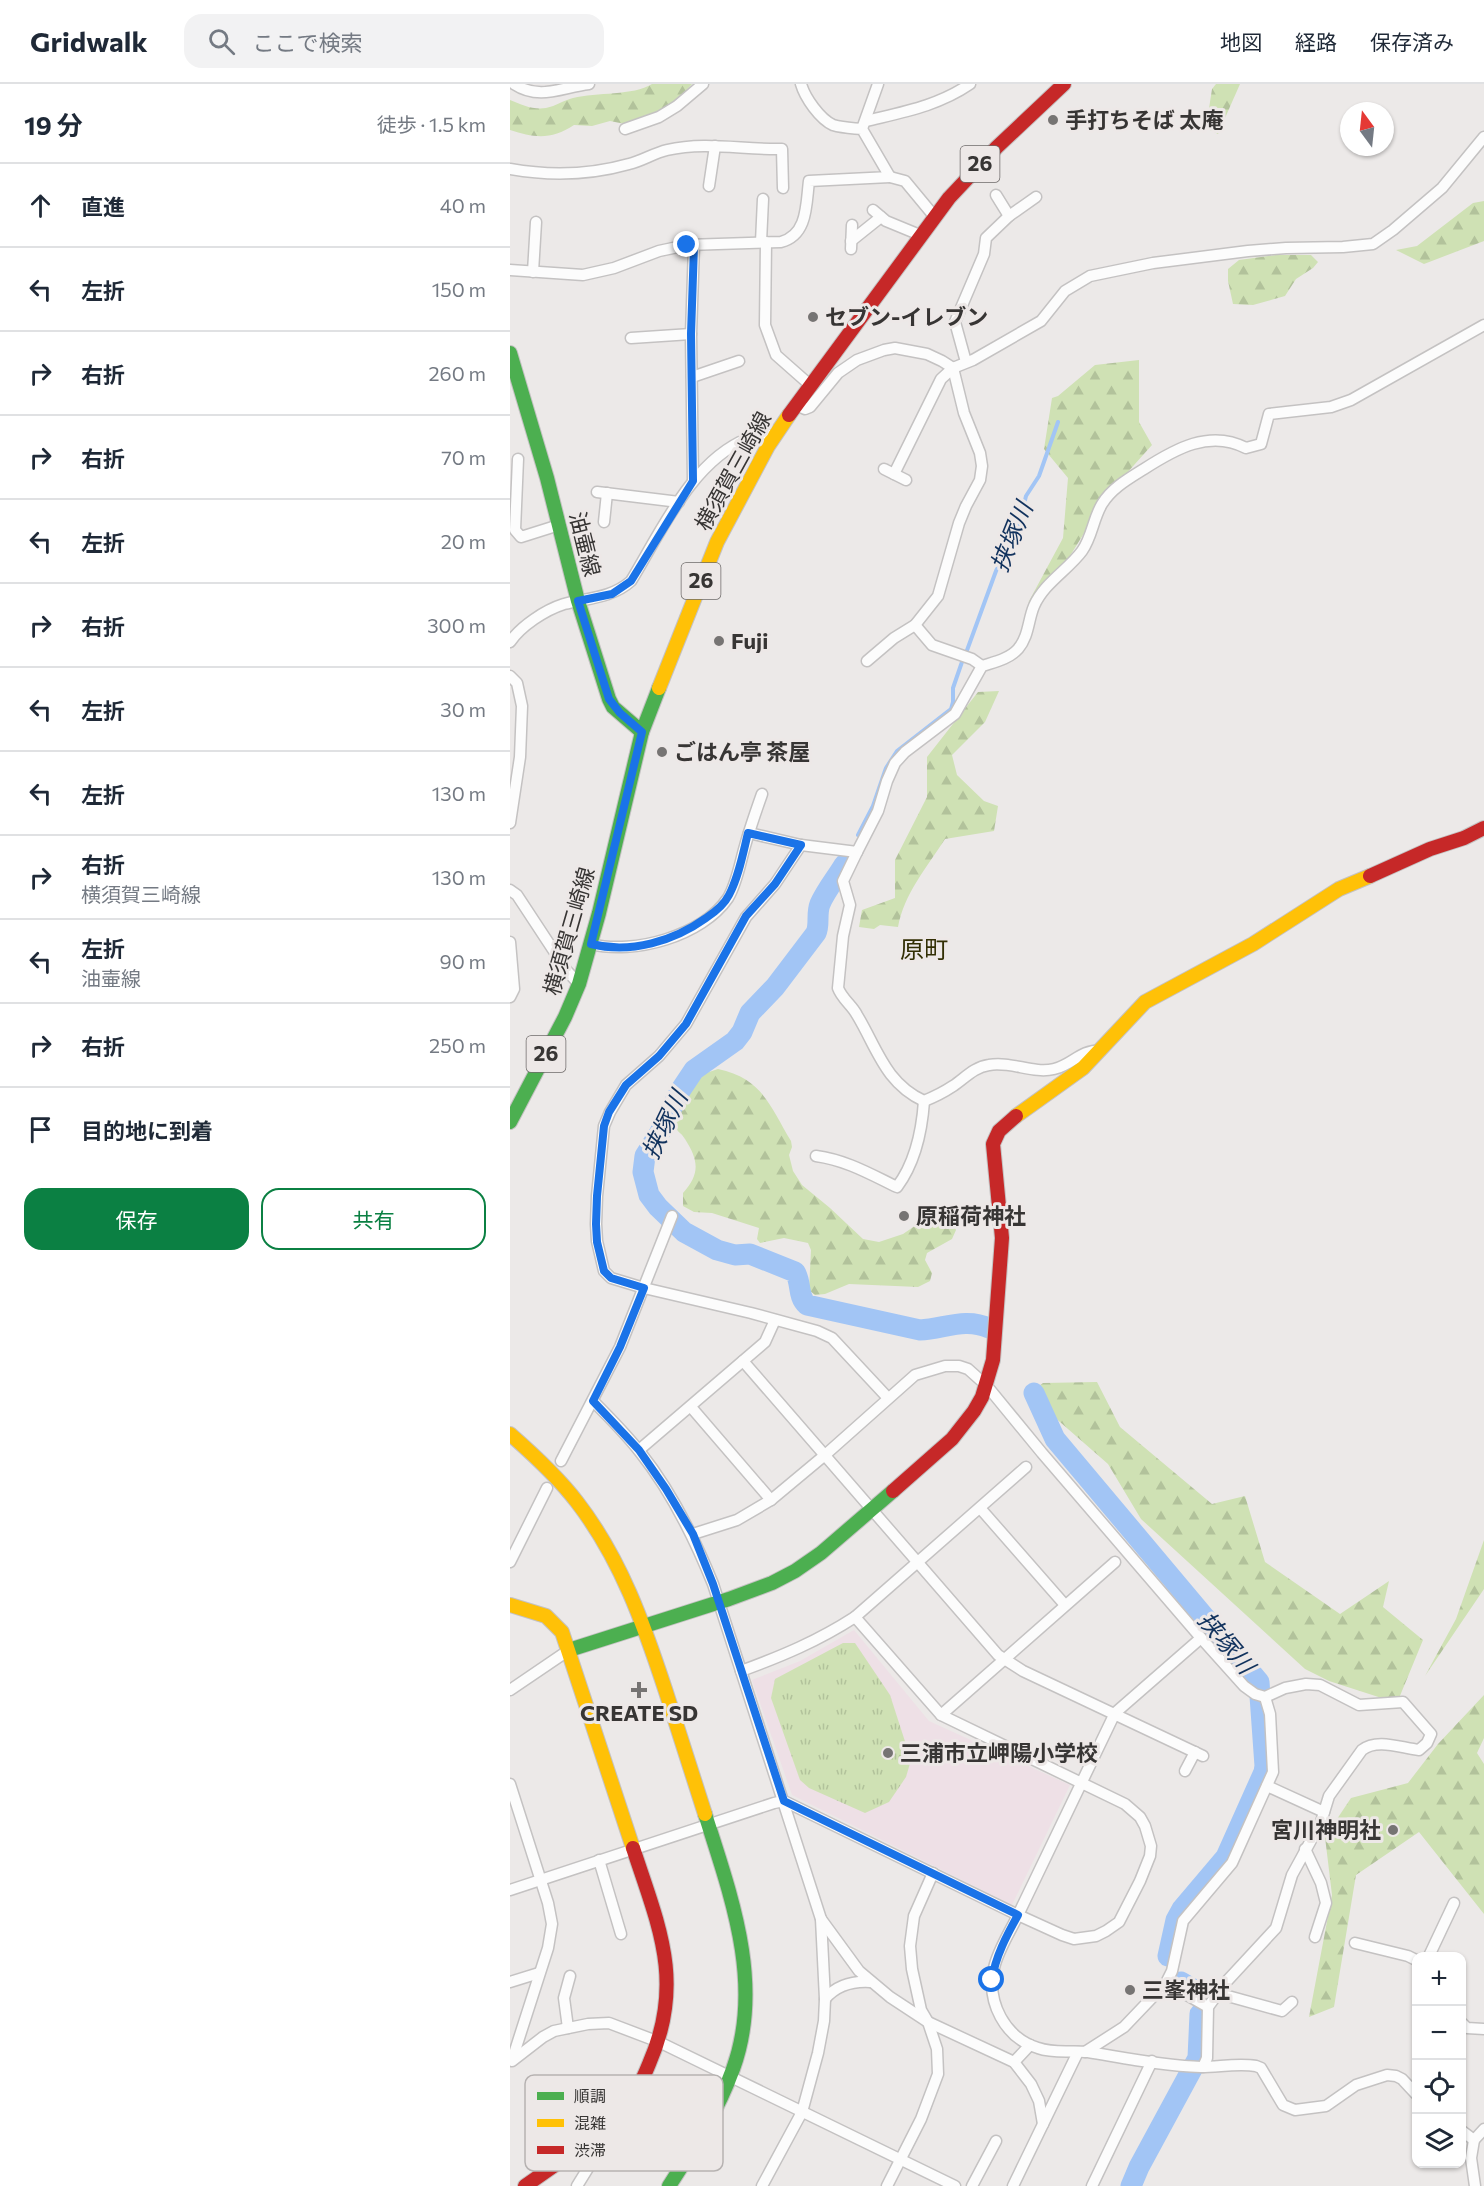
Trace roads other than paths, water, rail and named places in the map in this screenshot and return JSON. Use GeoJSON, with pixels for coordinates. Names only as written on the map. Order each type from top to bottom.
{"type":"FeatureCollection","features":[{"type":"Feature","properties":{"kind":"street"},"geometry":{"type":"LineString","coordinates":[[514,84],[530,92],[541,93],[589,84]]}},
{"type":"Feature","properties":{"kind":"street"},"geometry":{"type":"LineString","coordinates":[[625,129],[659,117],[677,106],[703,84]]}},
{"type":"Feature","properties":{"kind":"street"},"geometry":{"type":"LineString","coordinates":[[801,84],[813,106],[830,124],[842,128],[864,125],[951,97],[970,84]]}},
{"type":"Feature","properties":{"kind":"street"},"geometry":{"type":"LineString","coordinates":[[878,84],[864,125],[890,177]]}},
{"type":"Feature","properties":{"kind":"street","name":"横須賀三崎線"},"geometry":{"type":"LineString","coordinates":[[510,1122],[565,1017],[579,984],[591,944],[642,732],[717,542],[736,504],[795,405],[934,216],[996,148],[1064,84]]}},
{"type":"Feature","properties":{"kind":"street"},"geometry":{"type":"LineString","coordinates":[[906,480],[889,472],[941,379],[953,368],[973,360],[1041,321],[1065,291],[1089,276],[1153,263],[1248,251],[1343,247],[1373,243],[1393,230],[1442,188],[1484,137]]}},
{"type":"Feature","properties":{"kind":"street"},"geometry":{"type":"LineString","coordinates":[[510,169],[539,173],[583,173],[614,169],[666,150],[715,146],[782,148],[783,188]]}},
{"type":"Feature","properties":{"kind":"street"},"geometry":{"type":"LineString","coordinates":[[709,186],[715,146]]}},
{"type":"Feature","properties":{"kind":"street"},"geometry":{"type":"LineString","coordinates":[[510,270],[594,274],[659,251],[708,243],[792,239],[803,225],[809,181],[890,177],[905,181],[934,216]]}},
{"type":"Feature","properties":{"kind":"street"},"geometry":{"type":"LineString","coordinates":[[996,195],[1009,216]]}},
{"type":"Feature","properties":{"kind":"street"},"geometry":{"type":"LineString","coordinates":[[966,362],[955,322],[984,254],[986,238],[1009,216],[1036,197]]}},
{"type":"Feature","properties":{"kind":"street"},"geometry":{"type":"LineString","coordinates":[[763,199],[765,325],[776,355],[810,385]]}},
{"type":"Feature","properties":{"kind":"street"},"geometry":{"type":"LineString","coordinates":[[852,225],[851,245],[877,214],[920,235]]}},
{"type":"Feature","properties":{"kind":"street"},"geometry":{"type":"LineString","coordinates":[[533,272],[536,222]]}},
{"type":"Feature","properties":{"kind":"street"},"geometry":{"type":"LineString","coordinates":[[693,481],[691,334],[694,246]]}},
{"type":"Feature","properties":{"kind":"street"},"geometry":{"type":"LineString","coordinates":[[924,1101],[896,1082],[887,1072],[856,1012],[840,994],[838,988],[843,936],[850,905],[843,881],[878,811],[895,763],[905,752],[955,714],[982,666],[1010,656],[1020,647],[1034,606],[1045,589],[1081,553],[1089,540],[1101,506],[1122,483],[1173,451],[1201,442],[1218,440],[1234,442],[1246,448],[1261,444],[1269,414],[1330,407],[1351,400],[1484,325]]}},
{"type":"Feature","properties":{"kind":"street"},"geometry":{"type":"LineString","coordinates":[[631,338],[691,334]]}},
{"type":"Feature","properties":{"kind":"street"},"geometry":{"type":"LineString","coordinates":[[795,405],[805,409],[810,407],[847,366],[884,350],[895,348],[927,354],[953,368],[964,413],[980,453],[982,466],[980,480],[959,522],[938,596],[915,625],[894,638],[867,661]]}},
{"type":"Feature","properties":{"kind":"street","name":"油壷線"},"geometry":{"type":"LineString","coordinates":[[510,353],[560,525],[578,601],[609,699],[620,713],[642,732]]}},
{"type":"Feature","properties":{"kind":"street"},"geometry":{"type":"LineString","coordinates":[[692,377],[739,361]]}},
{"type":"Feature","properties":{"kind":"street"},"geometry":{"type":"LineString","coordinates":[[510,642],[543,614],[563,605],[612,594],[631,581],[693,481],[722,452],[762,433],[775,437]]}},
{"type":"Feature","properties":{"kind":"street"},"geometry":{"type":"LineString","coordinates":[[518,459],[515,530],[521,537],[560,525]]}},
{"type":"Feature","properties":{"kind":"street"},"geometry":{"type":"LineString","coordinates":[[604,522],[602,493],[679,502]]}},
{"type":"Feature","properties":{"kind":"street"},"geometry":{"type":"LineString","coordinates":[[915,625],[932,645],[972,659],[982,666]]}},
{"type":"Feature","properties":{"kind":"street"},"geometry":{"type":"LineString","coordinates":[[510,676],[517,683],[522,706],[520,757],[510,823]]}},
{"type":"Feature","properties":{"kind":"street"},"geometry":{"type":"LineString","coordinates":[[591,944],[617,947],[650,944],[673,938],[688,931],[717,910],[728,898],[735,883],[748,833],[762,794]]}},
{"type":"Feature","properties":{"kind":"street"},"geometry":{"type":"LineString","coordinates":[[510,1690],[569,1650],[718,1602],[758,1588],[795,1571],[821,1553],[872,1510],[952,1438],[974,1411],[987,1386],[996,1334],[1002,1238],[993,1144],[999,1131],[1007,1122],[1083,1068],[1145,1002],[1253,944],[1339,889],[1484,828]]}},
{"type":"Feature","properties":{"kind":"street"},"geometry":{"type":"LineString","coordinates":[[748,833],[801,845],[857,852]]}},
{"type":"Feature","properties":{"kind":"street"},"geometry":{"type":"LineString","coordinates":[[801,845],[775,884],[746,916],[686,1024],[659,1056],[626,1085],[609,1112],[604,1126],[597,1196],[597,1242],[604,1271],[611,1278],[817,1331],[832,1338],[888,1398]]}},
{"type":"Feature","properties":{"kind":"street"},"geometry":{"type":"LineString","coordinates":[[510,890],[517,895],[567,971],[579,984]]}},
{"type":"Feature","properties":{"kind":"street"},"geometry":{"type":"LineString","coordinates":[[510,942],[514,989],[510,997]]}},
{"type":"Feature","properties":{"kind":"street"},"geometry":{"type":"LineString","coordinates":[[924,1101],[953,1086],[979,1067],[1004,1064],[1043,1070],[1053,1069],[1065,1065],[1088,1051],[1101,1050]]}},
{"type":"Feature","properties":{"kind":"street"},"geometry":{"type":"LineString","coordinates":[[816,1156],[837,1159],[897,1187],[908,1173],[924,1101]]}},
{"type":"Feature","properties":{"kind":"street"},"geometry":{"type":"LineString","coordinates":[[561,1461],[620,1347],[671,1220]]}},
{"type":"Feature","properties":{"kind":"street"},"geometry":{"type":"LineString","coordinates":[[639,1450],[765,1342],[775,1320]]}},
{"type":"Feature","properties":{"kind":"street"},"geometry":{"type":"LineString","coordinates":[[743,1361],[1004,1659],[1023,1671],[1199,1754],[1185,1771]]}},
{"type":"Feature","properties":{"kind":"street"},"geometry":{"type":"LineString","coordinates":[[693,1534],[737,1520],[771,1500],[915,1375],[945,1366],[959,1366],[968,1369],[987,1386],[1201,1638],[1244,1686],[1261,1696],[1270,1714],[1274,1766],[1232,1863],[1183,1922],[1172,1971],[1166,1983],[1124,2027],[1081,2052],[1013,2186]]}},
{"type":"Feature","properties":{"kind":"street"},"geometry":{"type":"LineString","coordinates":[[593,1401],[639,1450],[693,1534],[741,1671],[821,1919],[825,1999],[824,2021],[818,2053],[802,2112],[762,2186]]}},
{"type":"Feature","properties":{"kind":"street"},"geometry":{"type":"LineString","coordinates":[[691,1407],[771,1500]]}},
{"type":"Feature","properties":{"kind":"street"},"geometry":{"type":"LineString","coordinates":[[510,1434],[529,1449],[557,1478],[590,1518],[616,1561],[643,1626],[708,1825],[740,1929],[746,1980],[739,2049],[723,2093]]}},
{"type":"Feature","properties":{"kind":"street"},"geometry":{"type":"LineString","coordinates":[[741,1671],[794,1651],[855,1617],[1026,1467]]}},
{"type":"Feature","properties":{"kind":"street"},"geometry":{"type":"LineString","coordinates":[[510,1562],[547,1488]]}},
{"type":"Feature","properties":{"kind":"street"},"geometry":{"type":"LineString","coordinates":[[980,1508],[1065,1605]]}},
{"type":"Feature","properties":{"kind":"street"},"geometry":{"type":"LineString","coordinates":[[940,1715],[1115,1562]]}},
{"type":"Feature","properties":{"kind":"street"},"geometry":{"type":"LineString","coordinates":[[510,1605],[538,1611],[552,1619],[562,1632],[660,1931],[666,1957],[668,1994],[666,2013],[658,2042],[644,2075]]}},
{"type":"Feature","properties":{"kind":"street"},"geometry":{"type":"LineString","coordinates":[[510,1890],[784,1801],[1062,1935],[1074,1939],[1096,1936],[1119,1922],[1150,1856],[1148,1834],[1140,1817],[1125,1804],[940,1715],[855,1617]]}},
{"type":"Feature","properties":{"kind":"street"},"geometry":{"type":"LineString","coordinates":[[1201,1638],[1115,1713],[994,1968],[992,1992],[996,2010],[1005,2025],[1030,2045],[1048,2051],[1081,2052],[1202,2067],[1256,2066],[1261,2068],[1283,2105],[1295,2110],[1326,2106],[1356,2085],[1387,2075],[1402,2079],[1412,2090]]}},
{"type":"Feature","properties":{"kind":"street"},"geometry":{"type":"LineString","coordinates":[[1202,2067],[1207,2058],[1208,2007],[1217,1993],[1276,1928],[1292,1875],[1321,1822],[1329,1796],[1362,1750],[1369,1745],[1419,1750],[1427,1743],[1431,1734],[1403,1702],[1359,1705],[1320,1685],[1306,1684],[1261,1696]]}},
{"type":"Feature","properties":{"kind":"street"},"geometry":{"type":"LineString","coordinates":[[510,1784],[548,1903],[552,1924],[548,1948],[511,2062]]}},
{"type":"Feature","properties":{"kind":"street"},"geometry":{"type":"LineString","coordinates":[[1267,1786],[1324,1812]]}},
{"type":"Feature","properties":{"kind":"street"},"geometry":{"type":"LineString","coordinates":[[1305,1849],[1321,1882],[1326,1903],[1315,1937]]}},
{"type":"Feature","properties":{"kind":"street"},"geometry":{"type":"LineString","coordinates":[[599,1860],[621,1934]]}},
{"type":"Feature","properties":{"kind":"street"},"geometry":{"type":"LineString","coordinates":[[887,2186],[924,2113],[938,2074],[936,2049],[917,1995],[910,1946],[914,1916],[933,1873]]}},
{"type":"Feature","properties":{"kind":"street"},"geometry":{"type":"LineString","coordinates":[[1431,1952],[1454,1903]]}},
{"type":"Feature","properties":{"kind":"street"},"geometry":{"type":"LineString","coordinates":[[821,1919],[859,1971],[870,1982],[928,2022],[1014,2062],[1031,2084],[1038,2101],[1043,2124]]}},
{"type":"Feature","properties":{"kind":"street"},"geometry":{"type":"LineString","coordinates":[[1354,1943],[1412,1958]]}},
{"type":"Feature","properties":{"kind":"street"},"geometry":{"type":"LineString","coordinates":[[510,1982],[539,1973]]}},
{"type":"Feature","properties":{"kind":"street"},"geometry":{"type":"LineString","coordinates":[[568,2028],[564,1998],[570,1976]]}},
{"type":"Feature","properties":{"kind":"street"},"geometry":{"type":"LineString","coordinates":[[825,1999],[830,1993],[844,1985],[860,1981],[870,1982]]}},
{"type":"Feature","properties":{"kind":"street"},"geometry":{"type":"LineString","coordinates":[[1166,1983],[1208,2007]]}},
{"type":"Feature","properties":{"kind":"street"},"geometry":{"type":"LineString","coordinates":[[1217,1993],[1282,2011],[1292,2002]]}},
{"type":"Feature","properties":{"kind":"street"},"geometry":{"type":"LineString","coordinates":[[511,2062],[543,2037],[568,2028],[609,2023],[658,2042],[955,2186]]}},
{"type":"Feature","properties":{"kind":"street"},"geometry":{"type":"LineString","coordinates":[[1466,2027],[1484,2029]]}},
{"type":"Feature","properties":{"kind":"street"},"geometry":{"type":"LineString","coordinates":[[1014,2062],[1030,2045]]}},
{"type":"Feature","properties":{"kind":"street"},"geometry":{"type":"LineString","coordinates":[[1092,2186],[1152,2061]]}},
{"type":"Feature","properties":{"kind":"street"},"geometry":{"type":"LineString","coordinates":[[1475,2186],[1472,2158],[1474,2140],[1484,2129]]}},
{"type":"Feature","properties":{"kind":"street"},"geometry":{"type":"LineString","coordinates":[[1466,2134],[1474,2140]]}},
{"type":"Feature","properties":{"kind":"street"},"geometry":{"type":"LineString","coordinates":[[972,2186],[996,2141]]}},
{"type":"Feature","properties":{"kind":"street"},"geometry":{"type":"LineString","coordinates":[[525,2186],[546,2171]]}},
{"type":"Feature","properties":{"kind":"street"},"geometry":{"type":"LineString","coordinates":[[578,2186],[587,2171]]}},
{"type":"Feature","properties":{"kind":"street"},"geometry":{"type":"LineString","coordinates":[[669,2186],[678,2171]]}},
{"type":"Feature","properties":{"kind":"waterway","name":"挟塚川"},"geometry":{"type":"LineString","coordinates":[[966,653],[996,571],[1019,525],[1026,496],[1039,476],[1058,422]]}},
{"type":"Feature","properties":{"kind":"waterway","name":"挟塚川"},"geometry":{"type":"LineString","coordinates":[[858,835],[873,806],[886,768],[897,751],[951,709],[953,688],[963,659]]}},
{"type":"Feature","properties":{"kind":"waterway","name":"挟塚川"},"geometry":{"type":"LineString","coordinates":[[844,865],[820,904],[816,933],[775,987],[750,1013],[742,1032],[735,1041],[694,1070],[680,1091],[659,1134],[645,1156],[643,1172],[649,1195],[684,1232],[717,1250],[735,1255],[750,1254],[795,1272],[802,1298],[807,1305],[920,1330],[963,1324],[989,1328]]}},
{"type":"Feature","properties":{"kind":"waterway","name":"挟塚川"},"geometry":{"type":"LineString","coordinates":[[1034,1393],[1055,1439],[1259,1682],[1264,1772],[1226,1857],[1182,1909],[1176,1920],[1168,1956]]}},
{"type":"Feature","properties":{"kind":"waterway","name":"挟塚川"},"geometry":{"type":"LineString","coordinates":[[1181,1982],[1193,1989]]}},
{"type":"Feature","properties":{"kind":"waterway","name":"挟塚川"},"geometry":{"type":"LineString","coordinates":[[1131,2186],[1198,2058],[1200,2014]]}},
{"type":"Feature","properties":{"kind":"place","name":"手打ちそば 太庵"},"geometry":{"type":"Point","coordinates":[1053,120]}},
{"type":"Feature","properties":{"kind":"place","name":"セブン-イレブン"},"geometry":{"type":"Point","coordinates":[813,317]}},
{"type":"Feature","properties":{"kind":"place","name":"Fuji"},"geometry":{"type":"Point","coordinates":[719,641]}},
{"type":"Feature","properties":{"kind":"place","name":"ごはん亭 茶屋"},"geometry":{"type":"Point","coordinates":[662,752]}},
{"type":"Feature","properties":{"kind":"place","name":"原稲荷神社"},"geometry":{"type":"Point","coordinates":[904,1216]}},
{"type":"Feature","properties":{"kind":"place","name":"CREATE SD"},"geometry":{"type":"Point","coordinates":[639,1690]}},
{"type":"Feature","properties":{"kind":"place","name":"三浦市立岬陽小学校"},"geometry":{"type":"Point","coordinates":[888,1753]}},
{"type":"Feature","properties":{"kind":"place","name":"宮川神明社"},"geometry":{"type":"Point","coordinates":[1393,1830]}},
{"type":"Feature","properties":{"kind":"place","name":"三峯神社"},"geometry":{"type":"Point","coordinates":[1130,1990]}},
{"type":"Feature","properties":{"kind":"district","name":"原町"},"geometry":{"type":"Point","coordinates":[924,950]}}]}
